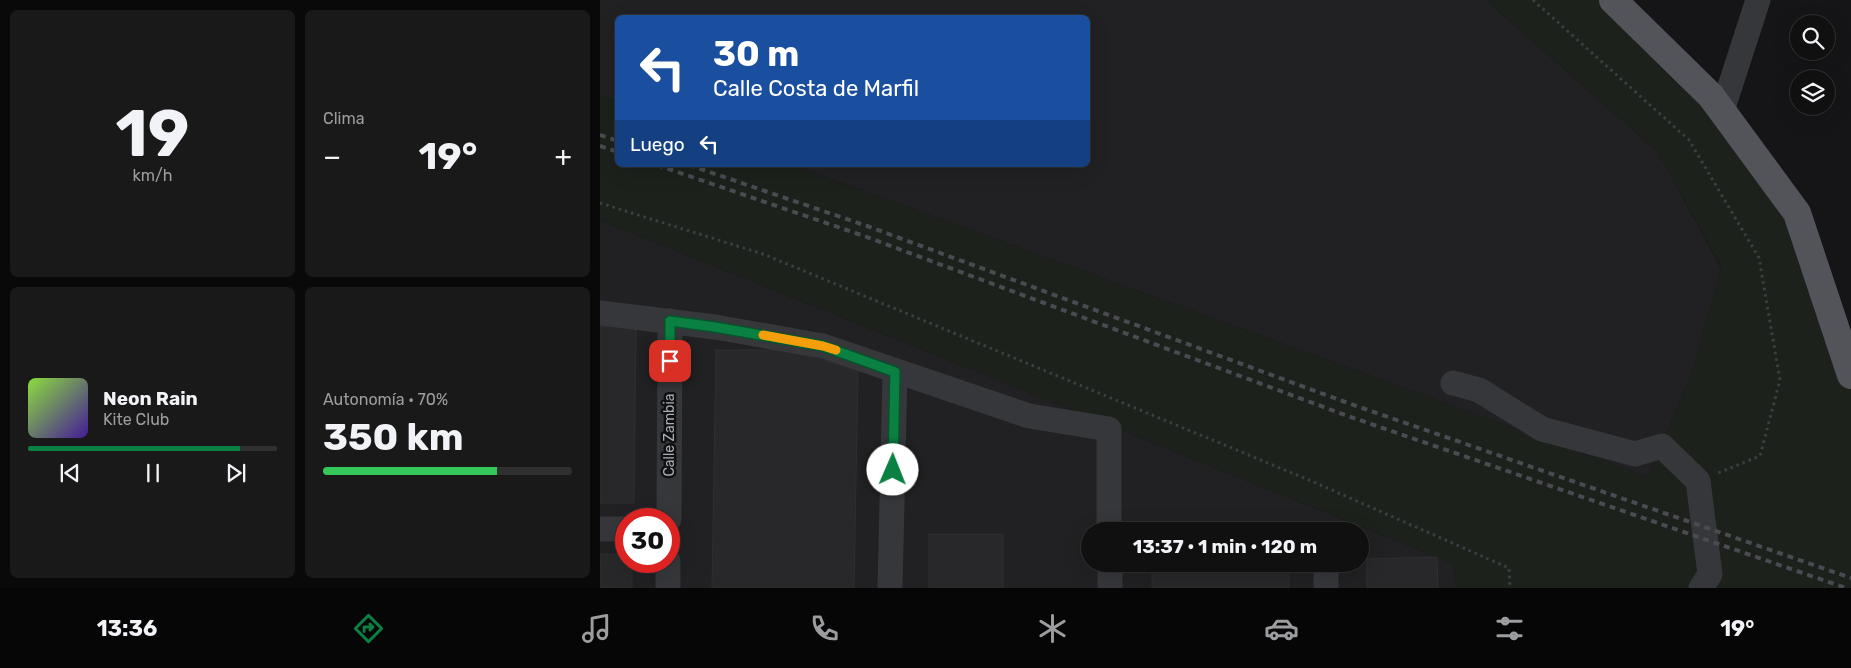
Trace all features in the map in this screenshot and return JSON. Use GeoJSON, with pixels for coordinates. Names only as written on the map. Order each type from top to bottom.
{"type":"FeatureCollection","features":[{"type":"Feature","properties":{"kind":"main road"},"geometry":{"type":"LineString","coordinates":[[1613,0],[1711,96],[1797,212],[1851,375]]}},
{"type":"Feature","properties":{"kind":"street"},"geometry":{"type":"LineString","coordinates":[[1722,111],[1758,0]]}},
{"type":"Feature","properties":{"kind":"street"},"geometry":{"type":"LineString","coordinates":[[600,313],[715,327],[823,346],[1029,416],[1109,429],[1109,522]]}},
{"type":"Feature","properties":{"kind":"street","name":"Calle Zambia"},"geometry":{"type":"LineString","coordinates":[[669,508],[670,321]]}},
{"type":"Feature","properties":{"kind":"street"},"geometry":{"type":"LineString","coordinates":[[890,588],[895,372]]}},
{"type":"Feature","properties":{"kind":"street"},"geometry":{"type":"LineString","coordinates":[[1454,383],[1479,390],[1542,428],[1635,454],[1662,446],[1698,481],[1710,574],[1701,588]]}},
{"type":"Feature","properties":{"kind":"street"},"geometry":{"type":"LineString","coordinates":[[600,529],[615,529]]}},
{"type":"Feature","properties":{"kind":"street"},"geometry":{"type":"LineString","coordinates":[[1110,572],[1110,588]]}},
{"type":"Feature","properties":{"kind":"street"},"geometry":{"type":"LineString","coordinates":[[1326,572],[1326,588]]}},
{"type":"Feature","properties":{"kind":"street"},"geometry":{"type":"LineString","coordinates":[[668,573],[668,588]]}},
{"type":"Feature","properties":{"kind":"path"},"geometry":{"type":"LineString","coordinates":[[1533,0],[1689,140],[1759,258],[1780,380],[1760,456],[1698,481]]}},
{"type":"Feature","properties":{"kind":"path"},"geometry":{"type":"LineString","coordinates":[[600,203],[763,254],[1308,480],[1509,568],[1510,588]]}},
{"type":"Feature","properties":{"kind":"shaded area"},"geometry":{"type":"Polygon","coordinates":[[[600,0],[1486,0],[1658,152],[1721,268],[1692,373],[1648,477],[798,167],[1090,167],[1090,15],[615,15],[615,100],[600,95],[600,0]]]}},
{"type":"Feature","properties":{"kind":"shaded area"},"geometry":{"type":"Polygon","coordinates":[[[1486,0],[1605,0],[1742,149],[1811,265],[1845,362],[1851,389],[1851,588],[1455,588],[1454,564],[1369,530],[1369,522],[1350,522],[600,220],[600,95],[615,100],[615,167],[798,167],[1648,477],[1692,373],[1721,267],[1658,152],[1486,0]]]}},
{"type":"Feature","properties":{"kind":"shaded area"},"geometry":{"type":"Polygon","coordinates":[[[600,220],[1350,522],[1081,522],[1081,572],[1369,572],[1369,530],[1454,564],[1455,588],[600,588],[600,220]]]}},
{"type":"Feature","properties":{"kind":"building"},"geometry":{"type":"Polygon","coordinates":[[[600,326],[636,326],[634,503],[600,503],[600,326]]]}},
{"type":"Feature","properties":{"kind":"building"},"geometry":{"type":"Polygon","coordinates":[[[716,350],[785,350],[858,370],[854,588],[712,588],[716,350]]]}},
{"type":"Feature","properties":{"kind":"building"},"geometry":{"type":"Polygon","coordinates":[[[929,534],[1003,534],[1003,588],[929,588],[929,534]]]}},
{"type":"Feature","properties":{"kind":"building"},"geometry":{"type":"Polygon","coordinates":[[[600,554],[615,554],[615,573],[632,573],[632,588],[600,588],[600,554]]]}},
{"type":"Feature","properties":{"kind":"building"},"geometry":{"type":"Polygon","coordinates":[[[1437,557],[1438,588],[1367,588],[1369,559],[1437,557]]]}},
{"type":"Feature","properties":{"kind":"building"},"geometry":{"type":"Polygon","coordinates":[[[1152,572],[1289,572],[1289,588],[1152,588],[1152,572]]]}},
{"type":"Feature","properties":{"kind":"railway"},"geometry":{"type":"LineString","coordinates":[[600,135],[615,140]]}},
{"type":"Feature","properties":{"kind":"railway"},"geometry":{"type":"LineString","coordinates":[[600,146],[615,151]]}},
{"type":"Feature","properties":{"kind":"railway"},"geometry":{"type":"LineString","coordinates":[[663,167],[864,236],[1345,415],[1846,588]]}},
{"type":"Feature","properties":{"kind":"railway"},"geometry":{"type":"LineString","coordinates":[[695,167],[867,226],[1345,402],[1851,578]]}},
{"type":"Feature","properties":{"kind":"slow traffic"},"geometry":{"type":"LineString","coordinates":[[763,335],[836,350]]}},
{"type":"Feature","properties":{"kind":"route"},"geometry":{"type":"LineString","coordinates":[[670,361],[670,321],[823,346],[895,372],[893,470]]}}]}
